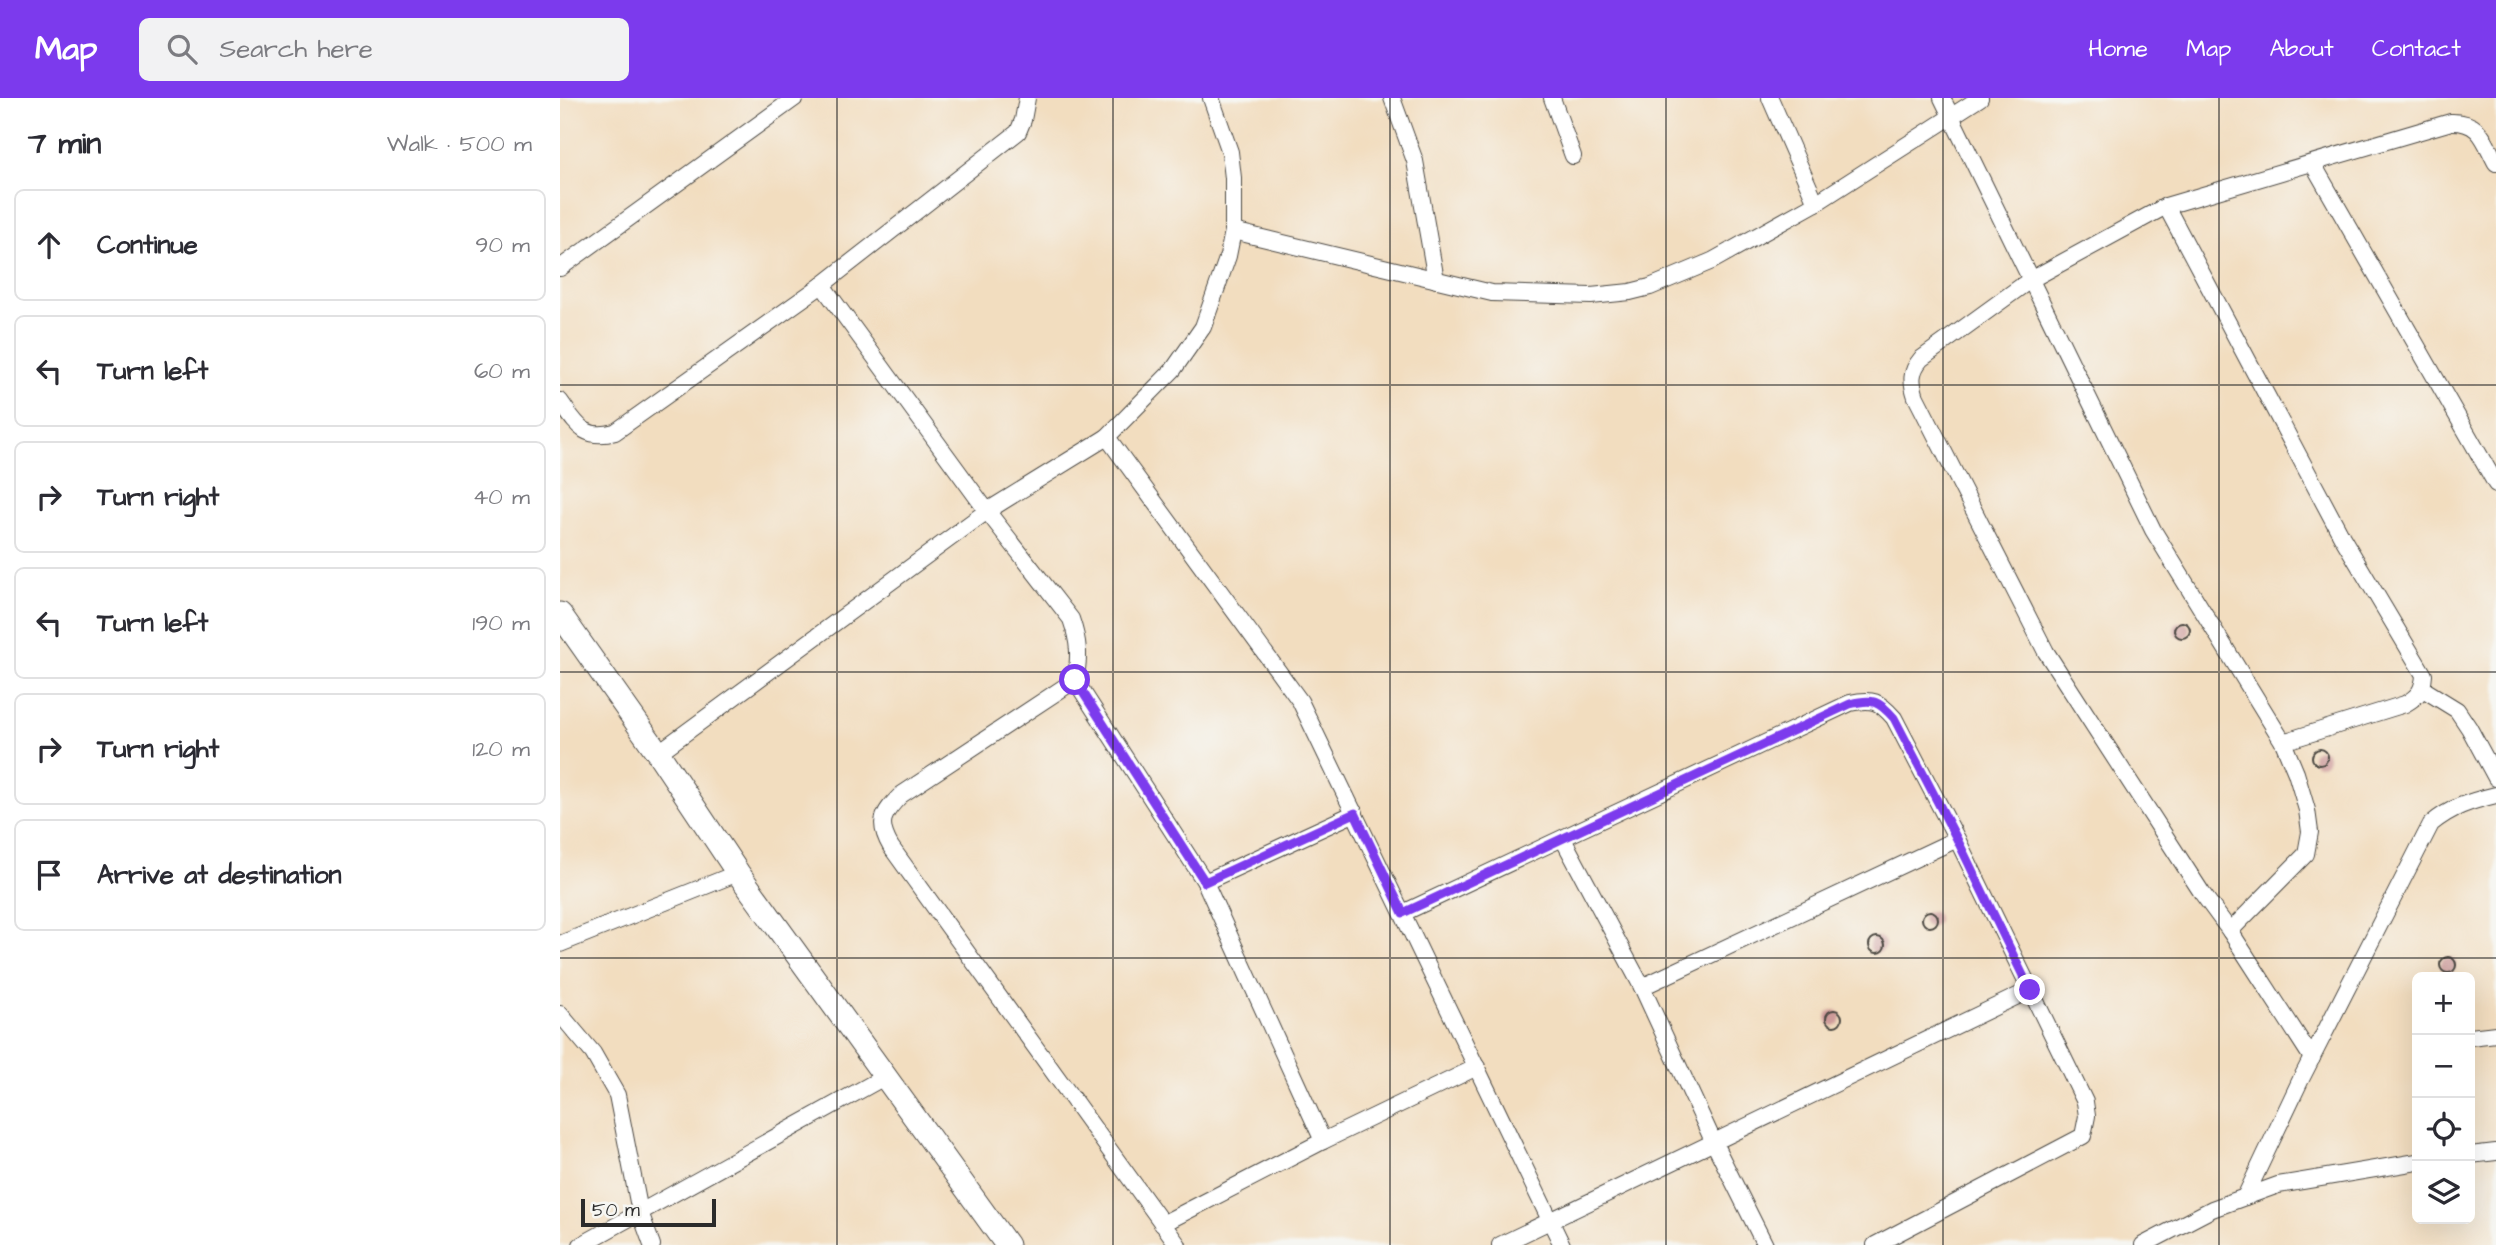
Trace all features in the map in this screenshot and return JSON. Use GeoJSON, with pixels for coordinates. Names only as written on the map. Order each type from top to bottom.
{"type":"FeatureCollection","features":[{"type":"Feature","properties":{"kind":"street"},"geometry":{"type":"LineString","coordinates":[[560,268],[794,98]]}},
{"type":"Feature","properties":{"kind":"street"},"geometry":{"type":"LineString","coordinates":[[560,401],[581,430],[592,434],[615,432],[822,285],[1018,132],[1027,98]]}},
{"type":"Feature","properties":{"kind":"street"},"geometry":{"type":"LineString","coordinates":[[658,753],[987,511],[1107,437],[1173,370],[1203,327],[1228,256],[1233,231],[1230,152],[1211,98]]}},
{"type":"Feature","properties":{"kind":"street"},"geometry":{"type":"LineString","coordinates":[[1392,98],[1417,171],[1436,280]]}},
{"type":"Feature","properties":{"kind":"street"},"geometry":{"type":"LineString","coordinates":[[1552,98],[1573,156]]}},
{"type":"Feature","properties":{"kind":"street"},"geometry":{"type":"LineString","coordinates":[[1770,98],[1816,203]]}},
{"type":"Feature","properties":{"kind":"street"},"geometry":{"type":"LineString","coordinates":[[1942,98],[2153,530],[2283,742],[2296,773],[2307,810],[2310,832],[2306,854],[2230,931]]}},
{"type":"Feature","properties":{"kind":"street"},"geometry":{"type":"LineString","coordinates":[[1233,231],[1492,293],[1591,296],[1630,292],[1650,287],[1712,261],[1816,203],[1980,98]]}},
{"type":"Feature","properties":{"kind":"street"},"geometry":{"type":"LineString","coordinates":[[2312,1058],[2046,652],[1912,386],[1914,367],[1921,359],[2030,280],[2166,206],[2451,122],[2468,123],[2479,131],[2496,163]]}},
{"type":"Feature","properties":{"kind":"street"},"geometry":{"type":"LineString","coordinates":[[2313,164],[2496,484]]}},
{"type":"Feature","properties":{"kind":"street"},"geometry":{"type":"LineString","coordinates":[[2166,206],[2342,537],[2424,674],[2423,689],[2417,697],[2405,704],[2283,742]]}},
{"type":"Feature","properties":{"kind":"street"},"geometry":{"type":"LineString","coordinates":[[822,285],[987,511],[1071,619],[1078,640],[1080,659],[1075,680],[901,795],[886,809],[882,824],[891,847],[1178,1245]]}},
{"type":"Feature","properties":{"kind":"street"},"geometry":{"type":"LineString","coordinates":[[1107,437],[1300,701],[1562,1245]]}},
{"type":"Feature","properties":{"kind":"street"},"geometry":{"type":"LineString","coordinates":[[560,614],[738,873],[1007,1245]]}},
{"type":"Feature","properties":{"kind":"street"},"geometry":{"type":"LineString","coordinates":[[1075,680],[1205,882],[1323,1141]]}},
{"type":"Feature","properties":{"kind":"street"},"geometry":{"type":"LineString","coordinates":[[2423,689],[2457,710],[2496,778]]}},
{"type":"Feature","properties":{"kind":"street"},"geometry":{"type":"LineString","coordinates":[[1403,913],[1850,704],[1873,701],[1882,705],[1894,718],[1957,839],[2085,1102],[2087,1116],[2083,1136],[1875,1245]]}},
{"type":"Feature","properties":{"kind":"street"},"geometry":{"type":"LineString","coordinates":[[2245,1197],[2431,824],[2447,810],[2496,795]]}},
{"type":"Feature","properties":{"kind":"street"},"geometry":{"type":"LineString","coordinates":[[1205,882],[1355,813]]}},
{"type":"Feature","properties":{"kind":"street"},"geometry":{"type":"LineString","coordinates":[[1563,839],[1642,987],[1714,1143],[1765,1245]]}},
{"type":"Feature","properties":{"kind":"street"},"geometry":{"type":"LineString","coordinates":[[1642,987],[1957,839]]}},
{"type":"Feature","properties":{"kind":"street"},"geometry":{"type":"LineString","coordinates":[[560,944],[738,873]]}},
{"type":"Feature","properties":{"kind":"street"},"geometry":{"type":"LineString","coordinates":[[1500,1245],[2030,990]]}},
{"type":"Feature","properties":{"kind":"street"},"geometry":{"type":"LineString","coordinates":[[560,1014],[593,1053],[617,1096],[640,1212],[652,1245]]}},
{"type":"Feature","properties":{"kind":"street"},"geometry":{"type":"LineString","coordinates":[[2475,1036],[2496,1034]]}},
{"type":"Feature","properties":{"kind":"street"},"geometry":{"type":"LineString","coordinates":[[1162,1224],[1323,1141],[1477,1067]]}},
{"type":"Feature","properties":{"kind":"street"},"geometry":{"type":"LineString","coordinates":[[581,1245],[886,1076]]}},
{"type":"Feature","properties":{"kind":"street"},"geometry":{"type":"LineString","coordinates":[[2475,1154],[2496,1152]]}},
{"type":"Feature","properties":{"kind":"street"},"geometry":{"type":"LineString","coordinates":[[2143,1245],[2212,1209],[2278,1185],[2412,1163]]}},
{"type":"Feature","properties":{"kind":"building"},"geometry":{"type":"Polygon","coordinates":[[[2182,622],[2190,630],[2182,638],[2174,630],[2182,622]]]}},
{"type":"Feature","properties":{"kind":"building"},"geometry":{"type":"Polygon","coordinates":[[[2320,749],[2328,757],[2320,765],[2312,757],[2320,749]]]}},
{"type":"Feature","properties":{"kind":"building"},"geometry":{"type":"Polygon","coordinates":[[[1930,911],[1938,919],[1930,927],[1922,919],[1930,911]]]}},
{"type":"Feature","properties":{"kind":"building"},"geometry":{"type":"Polygon","coordinates":[[[1877,937],[1885,945],[1877,953],[1869,945],[1877,937]]]}},
{"type":"Feature","properties":{"kind":"building"},"geometry":{"type":"Polygon","coordinates":[[[2448,957],[2455,962],[2455,968],[2451,972],[2445,972],[2440,965],[2448,957]]]}},
{"type":"Feature","properties":{"kind":"building"},"geometry":{"type":"Polygon","coordinates":[[[1834,1010],[1842,1018],[1834,1026],[1826,1018],[1834,1010]]]}},
{"type":"Feature","properties":{"kind":"route"},"geometry":{"type":"LineString","coordinates":[[1075,680],[1205,882],[1355,813],[1403,913],[1850,704],[1873,701],[1882,705],[1894,718],[1957,839],[2030,990]]}}]}
